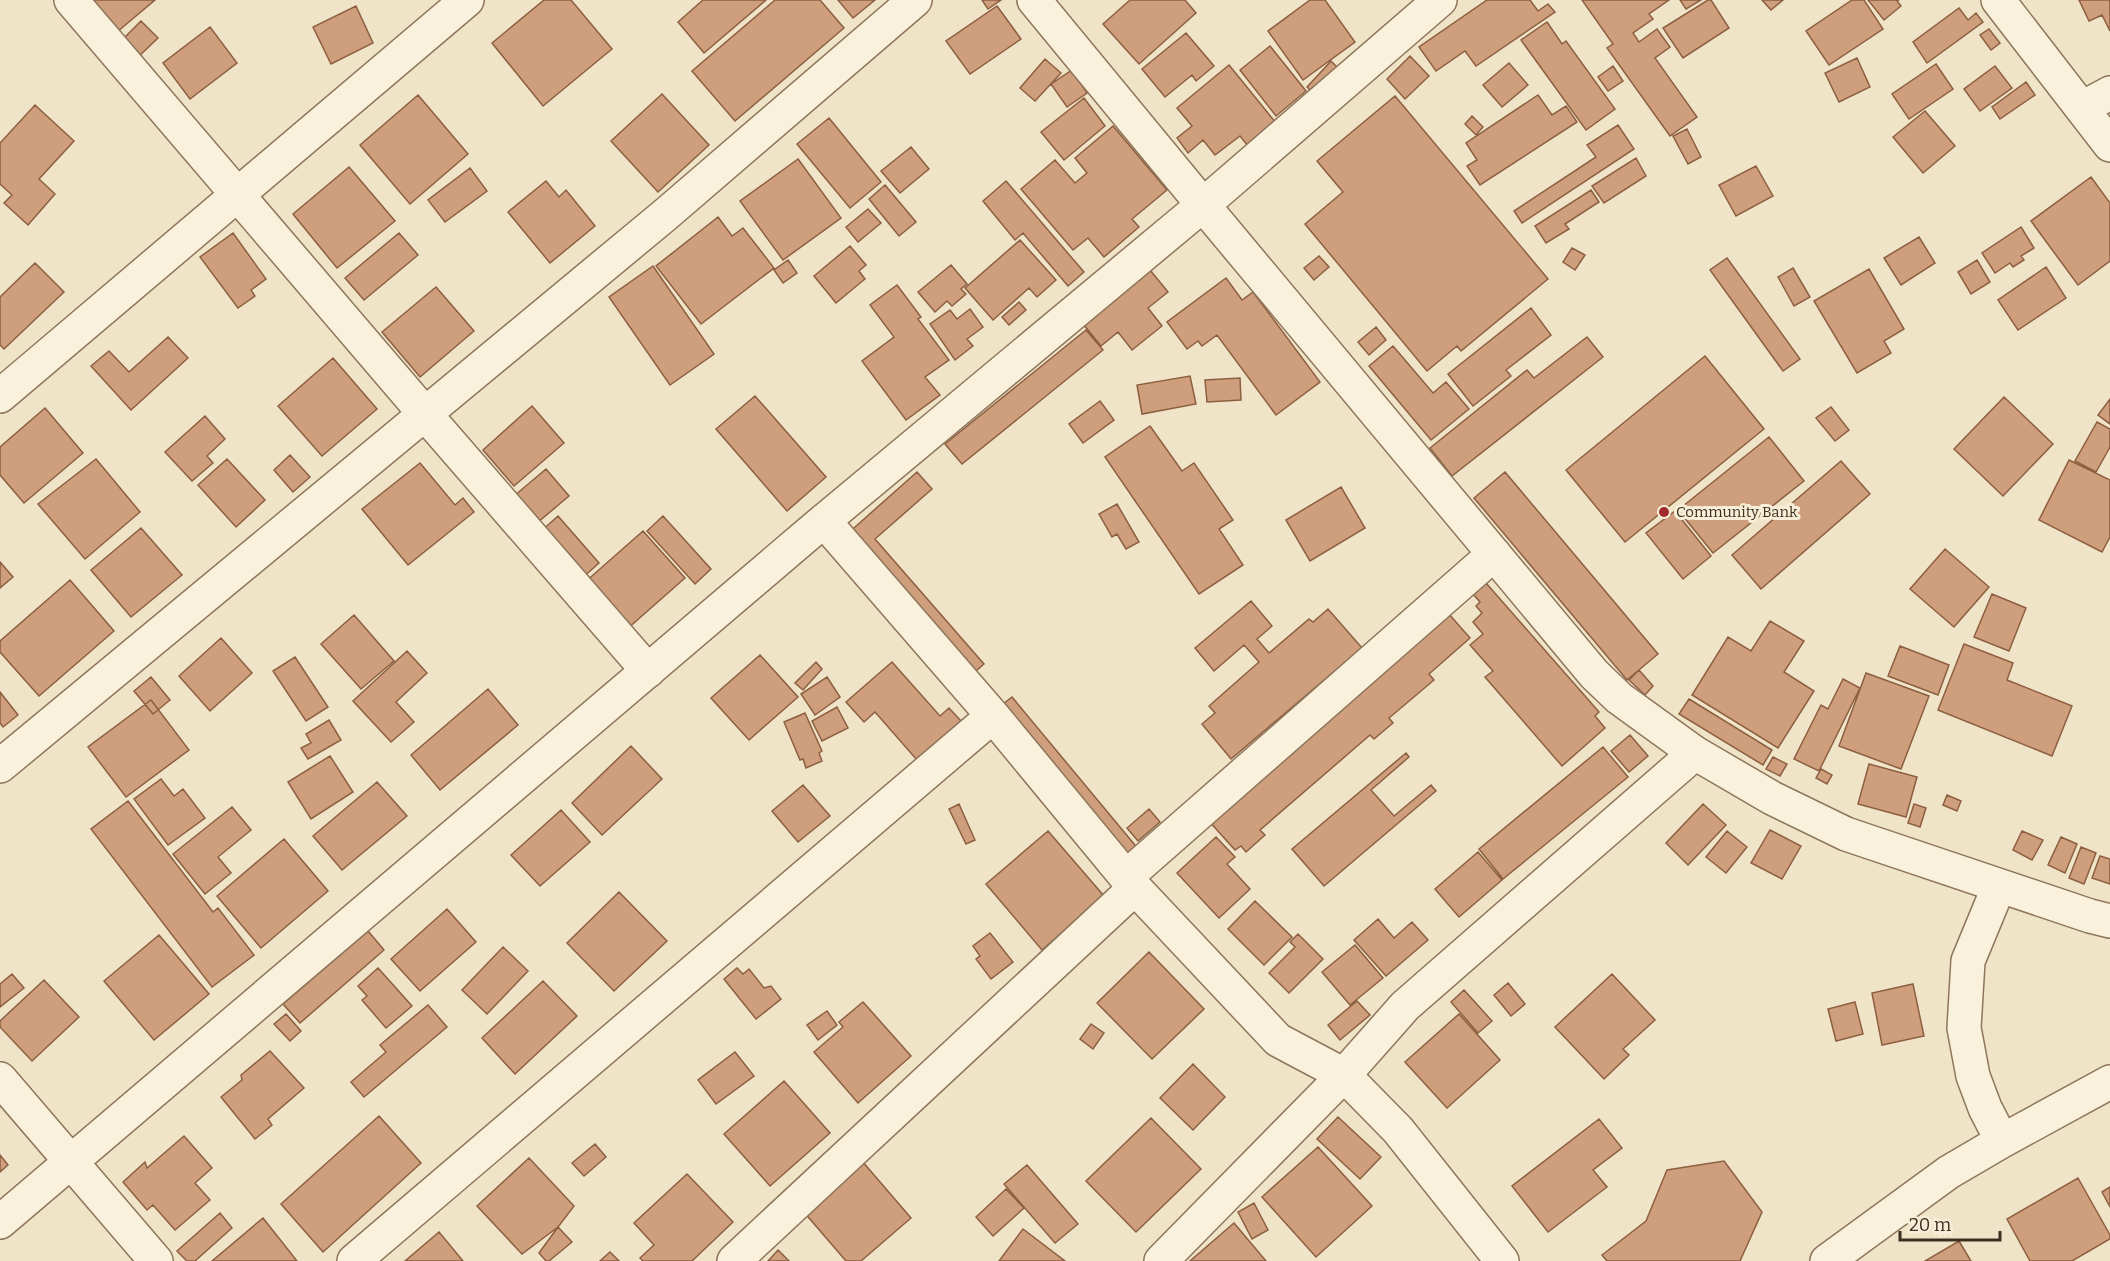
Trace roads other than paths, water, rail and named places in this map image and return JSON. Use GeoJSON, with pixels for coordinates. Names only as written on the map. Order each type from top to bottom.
{"type":"FeatureCollection","features":[{"type":"Feature","properties":{"kind":"street"},"geometry":{"type":"LineString","coordinates":[[71,0],[648,671]]}},
{"type":"Feature","properties":{"kind":"street"},"geometry":{"type":"LineString","coordinates":[[0,396],[467,0]]}},
{"type":"Feature","properties":{"kind":"street"},"geometry":{"type":"LineString","coordinates":[[0,766],[656,222],[915,0]]}},
{"type":"Feature","properties":{"kind":"street"},"geometry":{"type":"LineString","coordinates":[[1034,0],[1594,674],[1619,698],[1695,753],[1772,798],[1846,834],[2110,921]]}},
{"type":"Feature","properties":{"kind":"street"},"geometry":{"type":"LineString","coordinates":[[0,1222],[824,521],[1203,205],[1440,0]]}},
{"type":"Feature","properties":{"kind":"street"},"geometry":{"type":"LineString","coordinates":[[1998,0],[2096,100],[2110,145]]}},
{"type":"Feature","properties":{"kind":"street"},"geometry":{"type":"LineString","coordinates":[[824,521],[993,716],[1130,882],[1278,1040],[1344,1075],[1398,1130],[1502,1261]]}},
{"type":"Feature","properties":{"kind":"street"},"geometry":{"type":"LineString","coordinates":[[735,1261],[1130,882],[1494,554]]}},
{"type":"Feature","properties":{"kind":"street"},"geometry":{"type":"LineString","coordinates":[[354,1261],[993,716]]}},
{"type":"Feature","properties":{"kind":"street"},"geometry":{"type":"LineString","coordinates":[[1161,1261],[1344,1075],[1405,1006],[1695,753]]}},
{"type":"Feature","properties":{"kind":"street"},"geometry":{"type":"LineString","coordinates":[[1999,886],[1968,960],[1964,1028],[1973,1076],[1985,1108],[2002,1141]]}},
{"type":"Feature","properties":{"kind":"street"},"geometry":{"type":"LineString","coordinates":[[0,1079],[156,1261]]}},
{"type":"Feature","properties":{"kind":"street"},"geometry":{"type":"LineString","coordinates":[[1827,1261],[1949,1172],[2110,1082]]}},
{"type":"Feature","properties":{"kind":"place","name":"Community Bank"},"geometry":{"type":"Point","coordinates":[1664,512]}}]}
